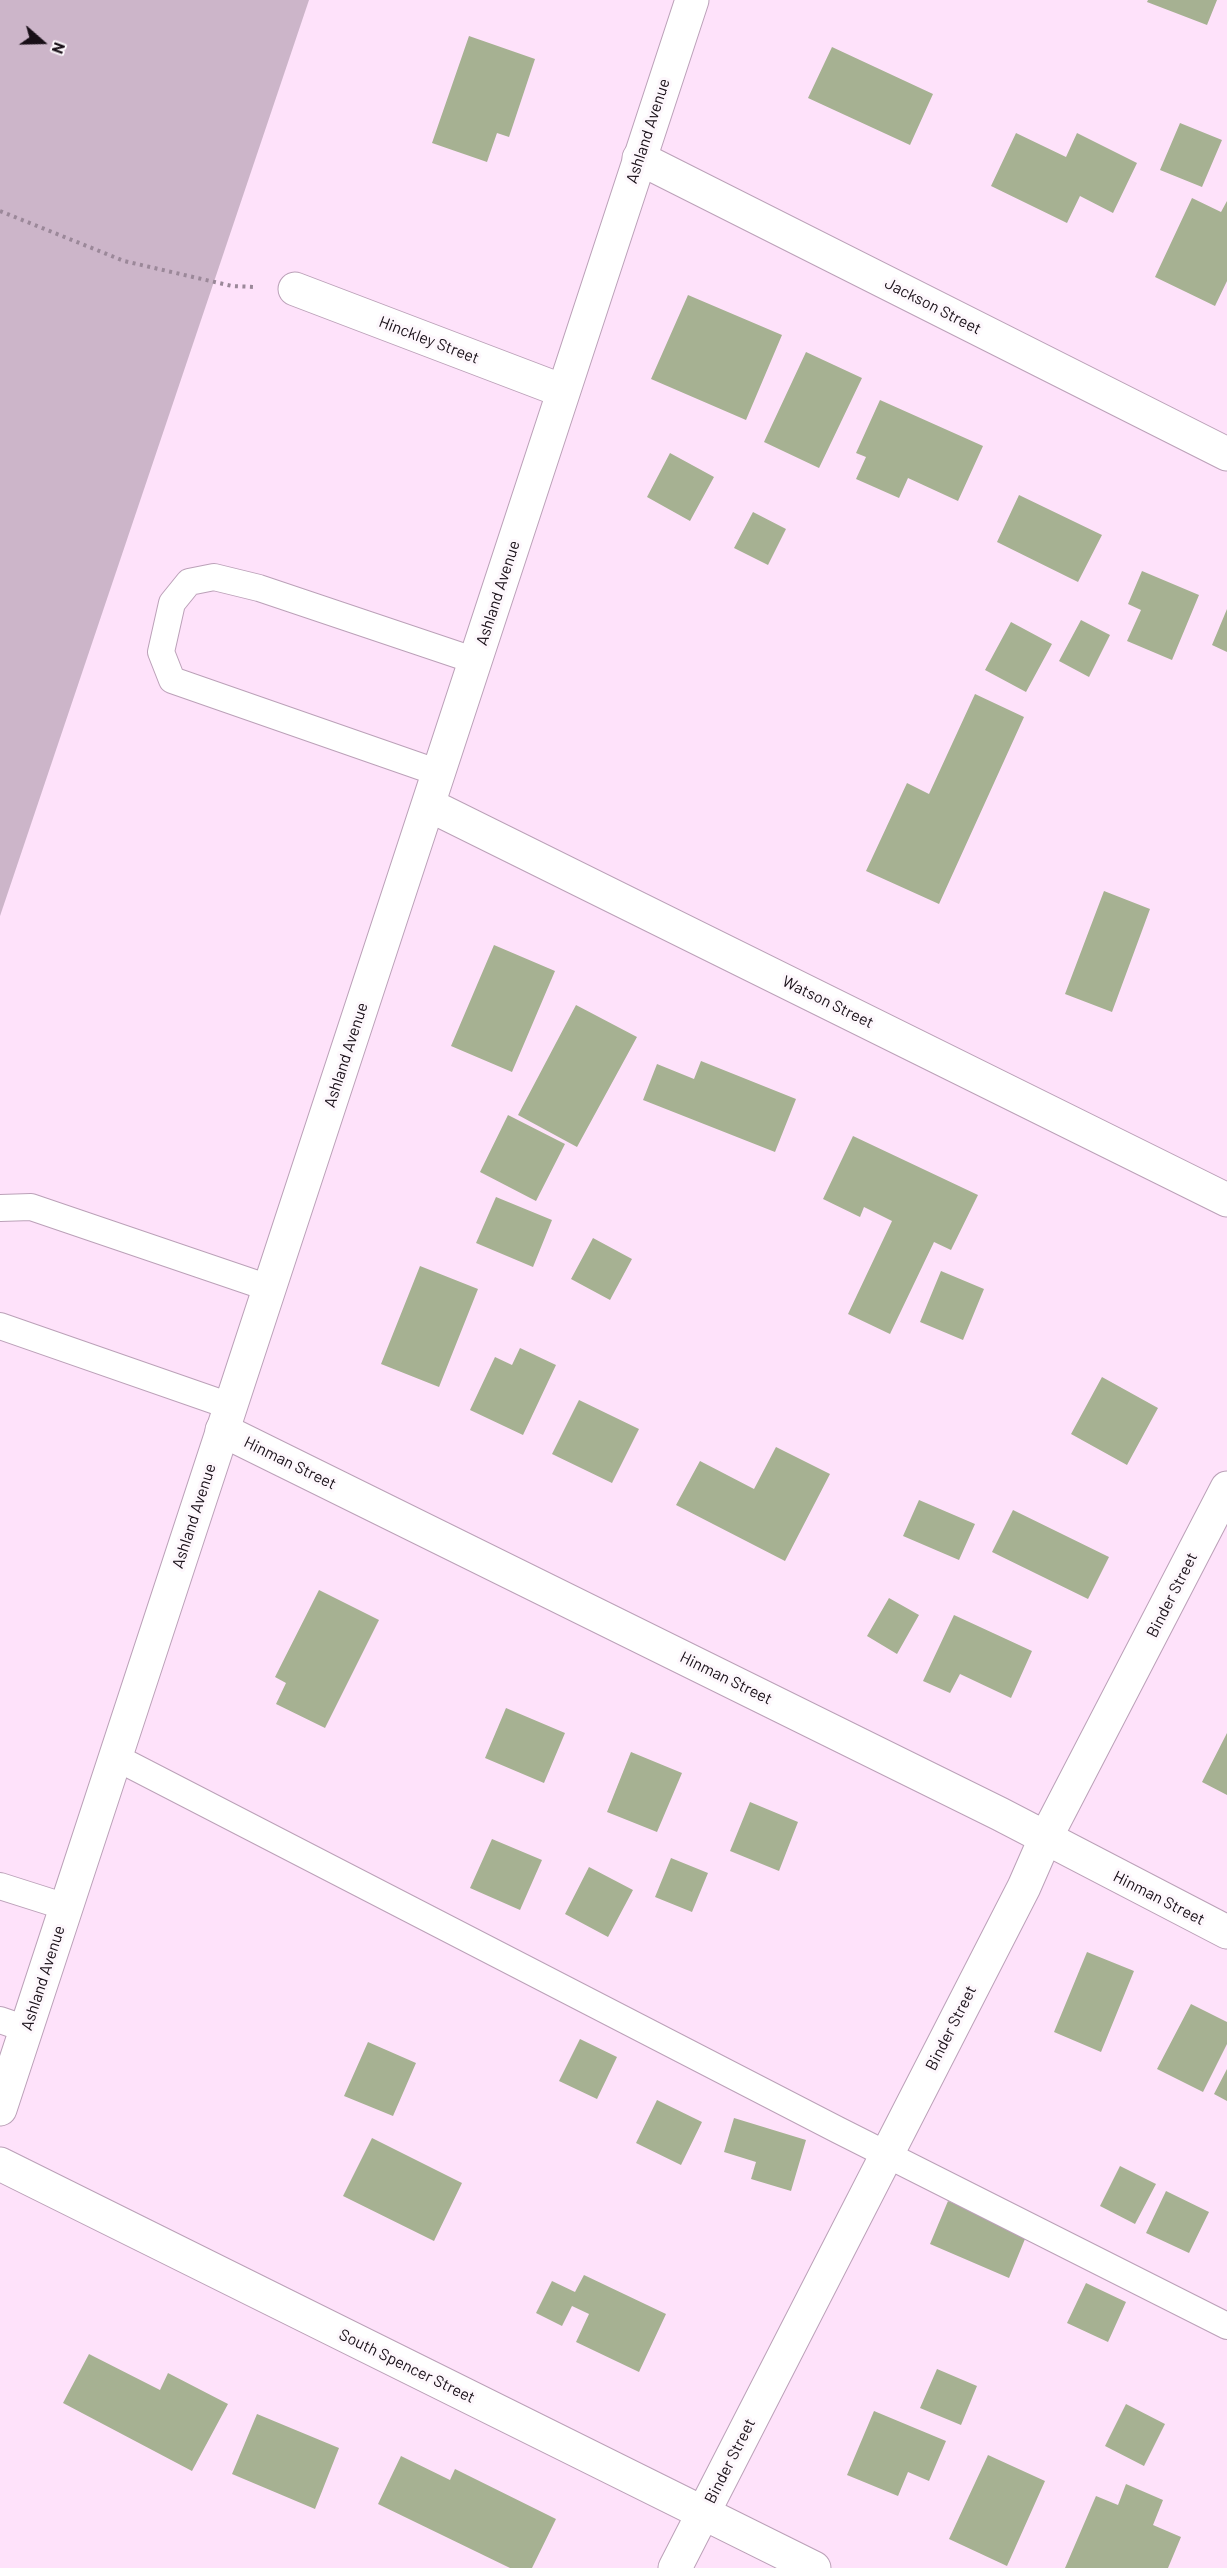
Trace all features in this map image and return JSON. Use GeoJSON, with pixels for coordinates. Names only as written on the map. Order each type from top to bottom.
{"type":"FeatureCollection","features":[{"type":"Feature","properties":{"kind":"street","name":"Ashland Avenue"},"geometry":{"type":"LineString","coordinates":[[0,2109],[13,2024],[66,1907],[692,0]]}},
{"type":"Feature","properties":{"kind":"street","name":"Jackson Street"},"geometry":{"type":"LineString","coordinates":[[639,158],[1227,454]]}},
{"type":"Feature","properties":{"kind":"street","name":"Hinckley Street"},"geometry":{"type":"LineString","coordinates":[[295,289],[563,392]]}},
{"type":"Feature","properties":{"kind":"street","name":"Watson Street"},"geometry":{"type":"LineString","coordinates":[[429,805],[1227,1200]]}},
{"type":"Feature","properties":{"kind":"street","name":"Hinman Street"},"geometry":{"type":"LineString","coordinates":[[226,1418],[1227,1932]]}},
{"type":"Feature","properties":{"kind":"street","name":"Binder Street"},"geometry":{"type":"LineString","coordinates":[[675,2568],[1024,1887],[1045,1839],[1227,1488]]}},
{"type":"Feature","properties":{"kind":"street","name":"South Spencer Street"},"geometry":{"type":"LineString","coordinates":[[0,2164],[814,2568]]}},
{"type":"Feature","properties":{"kind":"lane"},"geometry":{"type":"LineString","coordinates":[[439,773],[172,680],[161,652],[172,603],[189,582],[214,577],[259,588],[476,661]]}},
{"type":"Feature","properties":{"kind":"lane"},"geometry":{"type":"LineString","coordinates":[[0,1208],[31,1207],[269,1288]]}},
{"type":"Feature","properties":{"kind":"lane"},"geometry":{"type":"LineString","coordinates":[[0,1326],[226,1418]]}},
{"type":"Feature","properties":{"kind":"lane"},"geometry":{"type":"LineString","coordinates":[[115,1757],[886,2154],[1227,2326]]}},
{"type":"Feature","properties":{"kind":"lane"},"geometry":{"type":"LineString","coordinates":[[0,1886],[66,1907]]}},
{"type":"Feature","properties":{"kind":"path"},"geometry":{"type":"LineString","coordinates":[[0,211],[124,261],[232,286],[295,289]]}},
{"type":"Feature","properties":{"kind":"shaded area"},"geometry":{"type":"Polygon","coordinates":[[[0,0],[309,0],[0,916],[0,0]]]}},
{"type":"Feature","properties":{"kind":"building"},"geometry":{"type":"Polygon","coordinates":[[[1148,0],[1217,0],[1207,25],[1147,2],[1148,0]]]}},
{"type":"Feature","properties":{"kind":"building"},"geometry":{"type":"Polygon","coordinates":[[[469,36],[535,59],[509,137],[497,133],[487,162],[432,143],[469,36]]]}},
{"type":"Feature","properties":{"kind":"building"},"geometry":{"type":"Polygon","coordinates":[[[832,47],[933,94],[910,145],[808,98],[832,47]]]}},
{"type":"Feature","properties":{"kind":"building"},"geometry":{"type":"Polygon","coordinates":[[[1180,123],[1222,140],[1202,187],[1160,170],[1180,123]]]}},
{"type":"Feature","properties":{"kind":"building"},"geometry":{"type":"Polygon","coordinates":[[[1016,133],[1066,157],[1077,133],[1137,163],[1113,213],[1080,196],[1067,223],[991,186],[1016,133]]]}},
{"type":"Feature","properties":{"kind":"building"},"geometry":{"type":"Polygon","coordinates":[[[1192,198],[1221,212],[1227,201],[1227,281],[1215,306],[1155,277],[1192,198]]]}},
{"type":"Feature","properties":{"kind":"building"},"geometry":{"type":"Polygon","coordinates":[[[688,295],[782,335],[746,420],[651,379],[688,295]]]}},
{"type":"Feature","properties":{"kind":"building"},"geometry":{"type":"Polygon","coordinates":[[[806,352],[862,378],[819,468],[764,442],[806,352]]]}},
{"type":"Feature","properties":{"kind":"building"},"geometry":{"type":"Polygon","coordinates":[[[880,400],[983,446],[958,501],[908,478],[899,498],[856,479],[866,457],[856,453],[880,400]]]}},
{"type":"Feature","properties":{"kind":"building"},"geometry":{"type":"Polygon","coordinates":[[[670,453],[714,477],[690,521],[647,497],[670,453]]]}},
{"type":"Feature","properties":{"kind":"building"},"geometry":{"type":"Polygon","coordinates":[[[1019,495],[1102,535],[1078,582],[997,542],[1019,495]]]}},
{"type":"Feature","properties":{"kind":"building"},"geometry":{"type":"Polygon","coordinates":[[[753,512],[786,529],[768,565],[734,548],[753,512]]]}},
{"type":"Feature","properties":{"kind":"building"},"geometry":{"type":"Polygon","coordinates":[[[1142,571],[1199,595],[1172,660],[1127,641],[1141,610],[1128,604],[1142,571]]]}},
{"type":"Feature","properties":{"kind":"building"},"geometry":{"type":"Polygon","coordinates":[[[1227,609],[1227,652],[1212,645],[1227,609]]]}},
{"type":"Feature","properties":{"kind":"building"},"geometry":{"type":"Polygon","coordinates":[[[1081,620],[1110,635],[1089,677],[1059,661],[1081,620]]]}},
{"type":"Feature","properties":{"kind":"building"},"geometry":{"type":"Polygon","coordinates":[[[1011,622],[1052,644],[1026,692],[985,670],[1011,622]]]}},
{"type":"Feature","properties":{"kind":"building"},"geometry":{"type":"Polygon","coordinates":[[[975,694],[1024,717],[939,904],[866,871],[907,783],[929,794],[975,694]]]}},
{"type":"Feature","properties":{"kind":"building"},"geometry":{"type":"Polygon","coordinates":[[[1104,891],[1150,909],[1112,1012],[1065,994],[1104,891]]]}},
{"type":"Feature","properties":{"kind":"building"},"geometry":{"type":"Polygon","coordinates":[[[494,945],[555,971],[512,1072],[451,1046],[494,945]]]}},
{"type":"Feature","properties":{"kind":"building"},"geometry":{"type":"Polygon","coordinates":[[[576,1005],[637,1037],[577,1147],[518,1115],[576,1005]]]}},
{"type":"Feature","properties":{"kind":"building"},"geometry":{"type":"Polygon","coordinates":[[[701,1061],[796,1099],[775,1152],[643,1100],[657,1064],[694,1079],[701,1061]]]}},
{"type":"Feature","properties":{"kind":"building"},"geometry":{"type":"Polygon","coordinates":[[[508,1115],[565,1144],[536,1201],[480,1172],[508,1115]]]}},
{"type":"Feature","properties":{"kind":"building"},"geometry":{"type":"Polygon","coordinates":[[[853,1136],[978,1195],[951,1250],[934,1242],[890,1334],[848,1314],[892,1221],[864,1207],[860,1217],[823,1199],[853,1136]]]}},
{"type":"Feature","properties":{"kind":"building"},"geometry":{"type":"Polygon","coordinates":[[[496,1197],[552,1220],[533,1267],[476,1243],[496,1197]]]}},
{"type":"Feature","properties":{"kind":"building"},"geometry":{"type":"Polygon","coordinates":[[[593,1238],[632,1259],[610,1300],[571,1279],[593,1238]]]}},
{"type":"Feature","properties":{"kind":"building"},"geometry":{"type":"Polygon","coordinates":[[[420,1266],[478,1289],[439,1387],[381,1364],[420,1266]]]}},
{"type":"Feature","properties":{"kind":"building"},"geometry":{"type":"Polygon","coordinates":[[[941,1271],[984,1289],[963,1340],[920,1322],[941,1271]]]}},
{"type":"Feature","properties":{"kind":"building"},"geometry":{"type":"Polygon","coordinates":[[[520,1348],[556,1365],[523,1435],[470,1410],[495,1357],[512,1365],[520,1348]]]}},
{"type":"Feature","properties":{"kind":"building"},"geometry":{"type":"Polygon","coordinates":[[[1102,1377],[1158,1408],[1127,1465],[1071,1434],[1102,1377]]]}},
{"type":"Feature","properties":{"kind":"building"},"geometry":{"type":"Polygon","coordinates":[[[579,1400],[639,1429],[612,1483],[552,1454],[579,1400]]]}},
{"type":"Feature","properties":{"kind":"building"},"geometry":{"type":"Polygon","coordinates":[[[776,1447],[830,1474],[785,1561],[676,1505],[700,1461],[754,1489],[776,1447]]]}},
{"type":"Feature","properties":{"kind":"building"},"geometry":{"type":"Polygon","coordinates":[[[919,1500],[975,1524],[959,1560],[903,1536],[919,1500]]]}},
{"type":"Feature","properties":{"kind":"building"},"geometry":{"type":"Polygon","coordinates":[[[1013,1510],[1109,1557],[1088,1599],[992,1552],[1013,1510]]]}},
{"type":"Feature","properties":{"kind":"building"},"geometry":{"type":"Polygon","coordinates":[[[319,1590],[379,1620],[325,1728],[276,1704],[286,1683],[275,1677],[319,1590]]]}},
{"type":"Feature","properties":{"kind":"building"},"geometry":{"type":"Polygon","coordinates":[[[889,1598],[919,1615],[897,1654],[867,1636],[889,1598]]]}},
{"type":"Feature","properties":{"kind":"building"},"geometry":{"type":"Polygon","coordinates":[[[954,1615],[1032,1651],[1011,1698],[960,1674],[950,1693],[923,1681],[954,1615]]]}},
{"type":"Feature","properties":{"kind":"building"},"geometry":{"type":"Polygon","coordinates":[[[506,1708],[565,1733],[544,1783],[485,1758],[506,1708]]]}},
{"type":"Feature","properties":{"kind":"building"},"geometry":{"type":"Polygon","coordinates":[[[1227,1733],[1227,1795],[1202,1782],[1227,1733]]]}},
{"type":"Feature","properties":{"kind":"building"},"geometry":{"type":"Polygon","coordinates":[[[631,1752],[682,1773],[657,1832],[607,1812],[631,1752]]]}},
{"type":"Feature","properties":{"kind":"building"},"geometry":{"type":"Polygon","coordinates":[[[750,1802],[798,1822],[779,1871],[730,1851],[750,1802]]]}},
{"type":"Feature","properties":{"kind":"building"},"geometry":{"type":"Polygon","coordinates":[[[492,1839],[542,1860],[520,1910],[470,1888],[492,1839]]]}},
{"type":"Feature","properties":{"kind":"building"},"geometry":{"type":"Polygon","coordinates":[[[671,1858],[708,1873],[692,1912],[655,1897],[671,1858]]]}},
{"type":"Feature","properties":{"kind":"building"},"geometry":{"type":"Polygon","coordinates":[[[589,1867],[633,1890],[608,1937],[565,1914],[589,1867]]]}},
{"type":"Feature","properties":{"kind":"building"},"geometry":{"type":"Polygon","coordinates":[[[1087,1952],[1134,1971],[1101,2052],[1054,2032],[1087,1952]]]}},
{"type":"Feature","properties":{"kind":"building"},"geometry":{"type":"Polygon","coordinates":[[[1191,2004],[1227,2022],[1227,2044],[1203,2092],[1157,2069],[1191,2004]]]}},
{"type":"Feature","properties":{"kind":"building"},"geometry":{"type":"Polygon","coordinates":[[[580,2039],[617,2057],[597,2099],[559,2081],[580,2039]]]}},
{"type":"Feature","properties":{"kind":"building"},"geometry":{"type":"Polygon","coordinates":[[[368,2042],[416,2063],[393,2116],[344,2096],[368,2042]]]}},
{"type":"Feature","properties":{"kind":"building"},"geometry":{"type":"Polygon","coordinates":[[[1227,2069],[1227,2101],[1214,2094],[1227,2069]]]}},
{"type":"Feature","properties":{"kind":"building"},"geometry":{"type":"Polygon","coordinates":[[[657,2100],[702,2122],[681,2165],[636,2143],[657,2100]]]}},
{"type":"Feature","properties":{"kind":"building"},"geometry":{"type":"Polygon","coordinates":[[[734,2118],[806,2140],[791,2191],[751,2179],[756,2162],[724,2152],[734,2118]]]}},
{"type":"Feature","properties":{"kind":"building"},"geometry":{"type":"Polygon","coordinates":[[[372,2138],[462,2183],[434,2241],[343,2196],[372,2138]]]}},
{"type":"Feature","properties":{"kind":"building"},"geometry":{"type":"Polygon","coordinates":[[[1120,2166],[1156,2184],[1135,2224],[1100,2206],[1120,2166]]]}},
{"type":"Feature","properties":{"kind":"building"},"geometry":{"type":"Polygon","coordinates":[[[1166,2191],[1209,2212],[1189,2253],[1146,2233],[1166,2191]]]}},
{"type":"Feature","properties":{"kind":"building"},"geometry":{"type":"Polygon","coordinates":[[[948,2201],[1027,2234],[1009,2278],[930,2244],[948,2201]]]}},
{"type":"Feature","properties":{"kind":"building"},"geometry":{"type":"Polygon","coordinates":[[[584,2275],[666,2314],[639,2372],[576,2342],[589,2314],[572,2306],[562,2326],[536,2313],[552,2281],[575,2292],[584,2275]]]}},
{"type":"Feature","properties":{"kind":"building"},"geometry":{"type":"Polygon","coordinates":[[[1086,2283],[1126,2302],[1108,2342],[1067,2323],[1086,2283]]]}},
{"type":"Feature","properties":{"kind":"building"},"geometry":{"type":"Polygon","coordinates":[[[89,2354],[160,2390],[168,2373],[228,2404],[192,2471],[63,2403],[89,2354]]]}},
{"type":"Feature","properties":{"kind":"building"},"geometry":{"type":"Polygon","coordinates":[[[937,2369],[977,2386],[961,2425],[920,2408],[937,2369]]]}},
{"type":"Feature","properties":{"kind":"building"},"geometry":{"type":"Polygon","coordinates":[[[1126,2404],[1165,2424],[1144,2466],[1105,2446],[1126,2404]]]}},
{"type":"Feature","properties":{"kind":"building"},"geometry":{"type":"Polygon","coordinates":[[[874,2411],[946,2441],[929,2481],[908,2472],[898,2496],[847,2475],[874,2411]]]}},
{"type":"Feature","properties":{"kind":"building"},"geometry":{"type":"Polygon","coordinates":[[[257,2414],[339,2448],[315,2509],[232,2474],[257,2414]]]}},
{"type":"Feature","properties":{"kind":"building"},"geometry":{"type":"Polygon","coordinates":[[[988,2455],[1045,2481],[1007,2566],[949,2539],[988,2455]]]}},
{"type":"Feature","properties":{"kind":"building"},"geometry":{"type":"Polygon","coordinates":[[[401,2456],[450,2480],[455,2469],[556,2519],[532,2568],[510,2568],[378,2504],[401,2456]]]}},
{"type":"Feature","properties":{"kind":"building"},"geometry":{"type":"Polygon","coordinates":[[[1126,2484],[1163,2500],[1153,2525],[1181,2537],[1168,2568],[1065,2568],[1096,2496],[1118,2505],[1126,2484]]]}}]}
